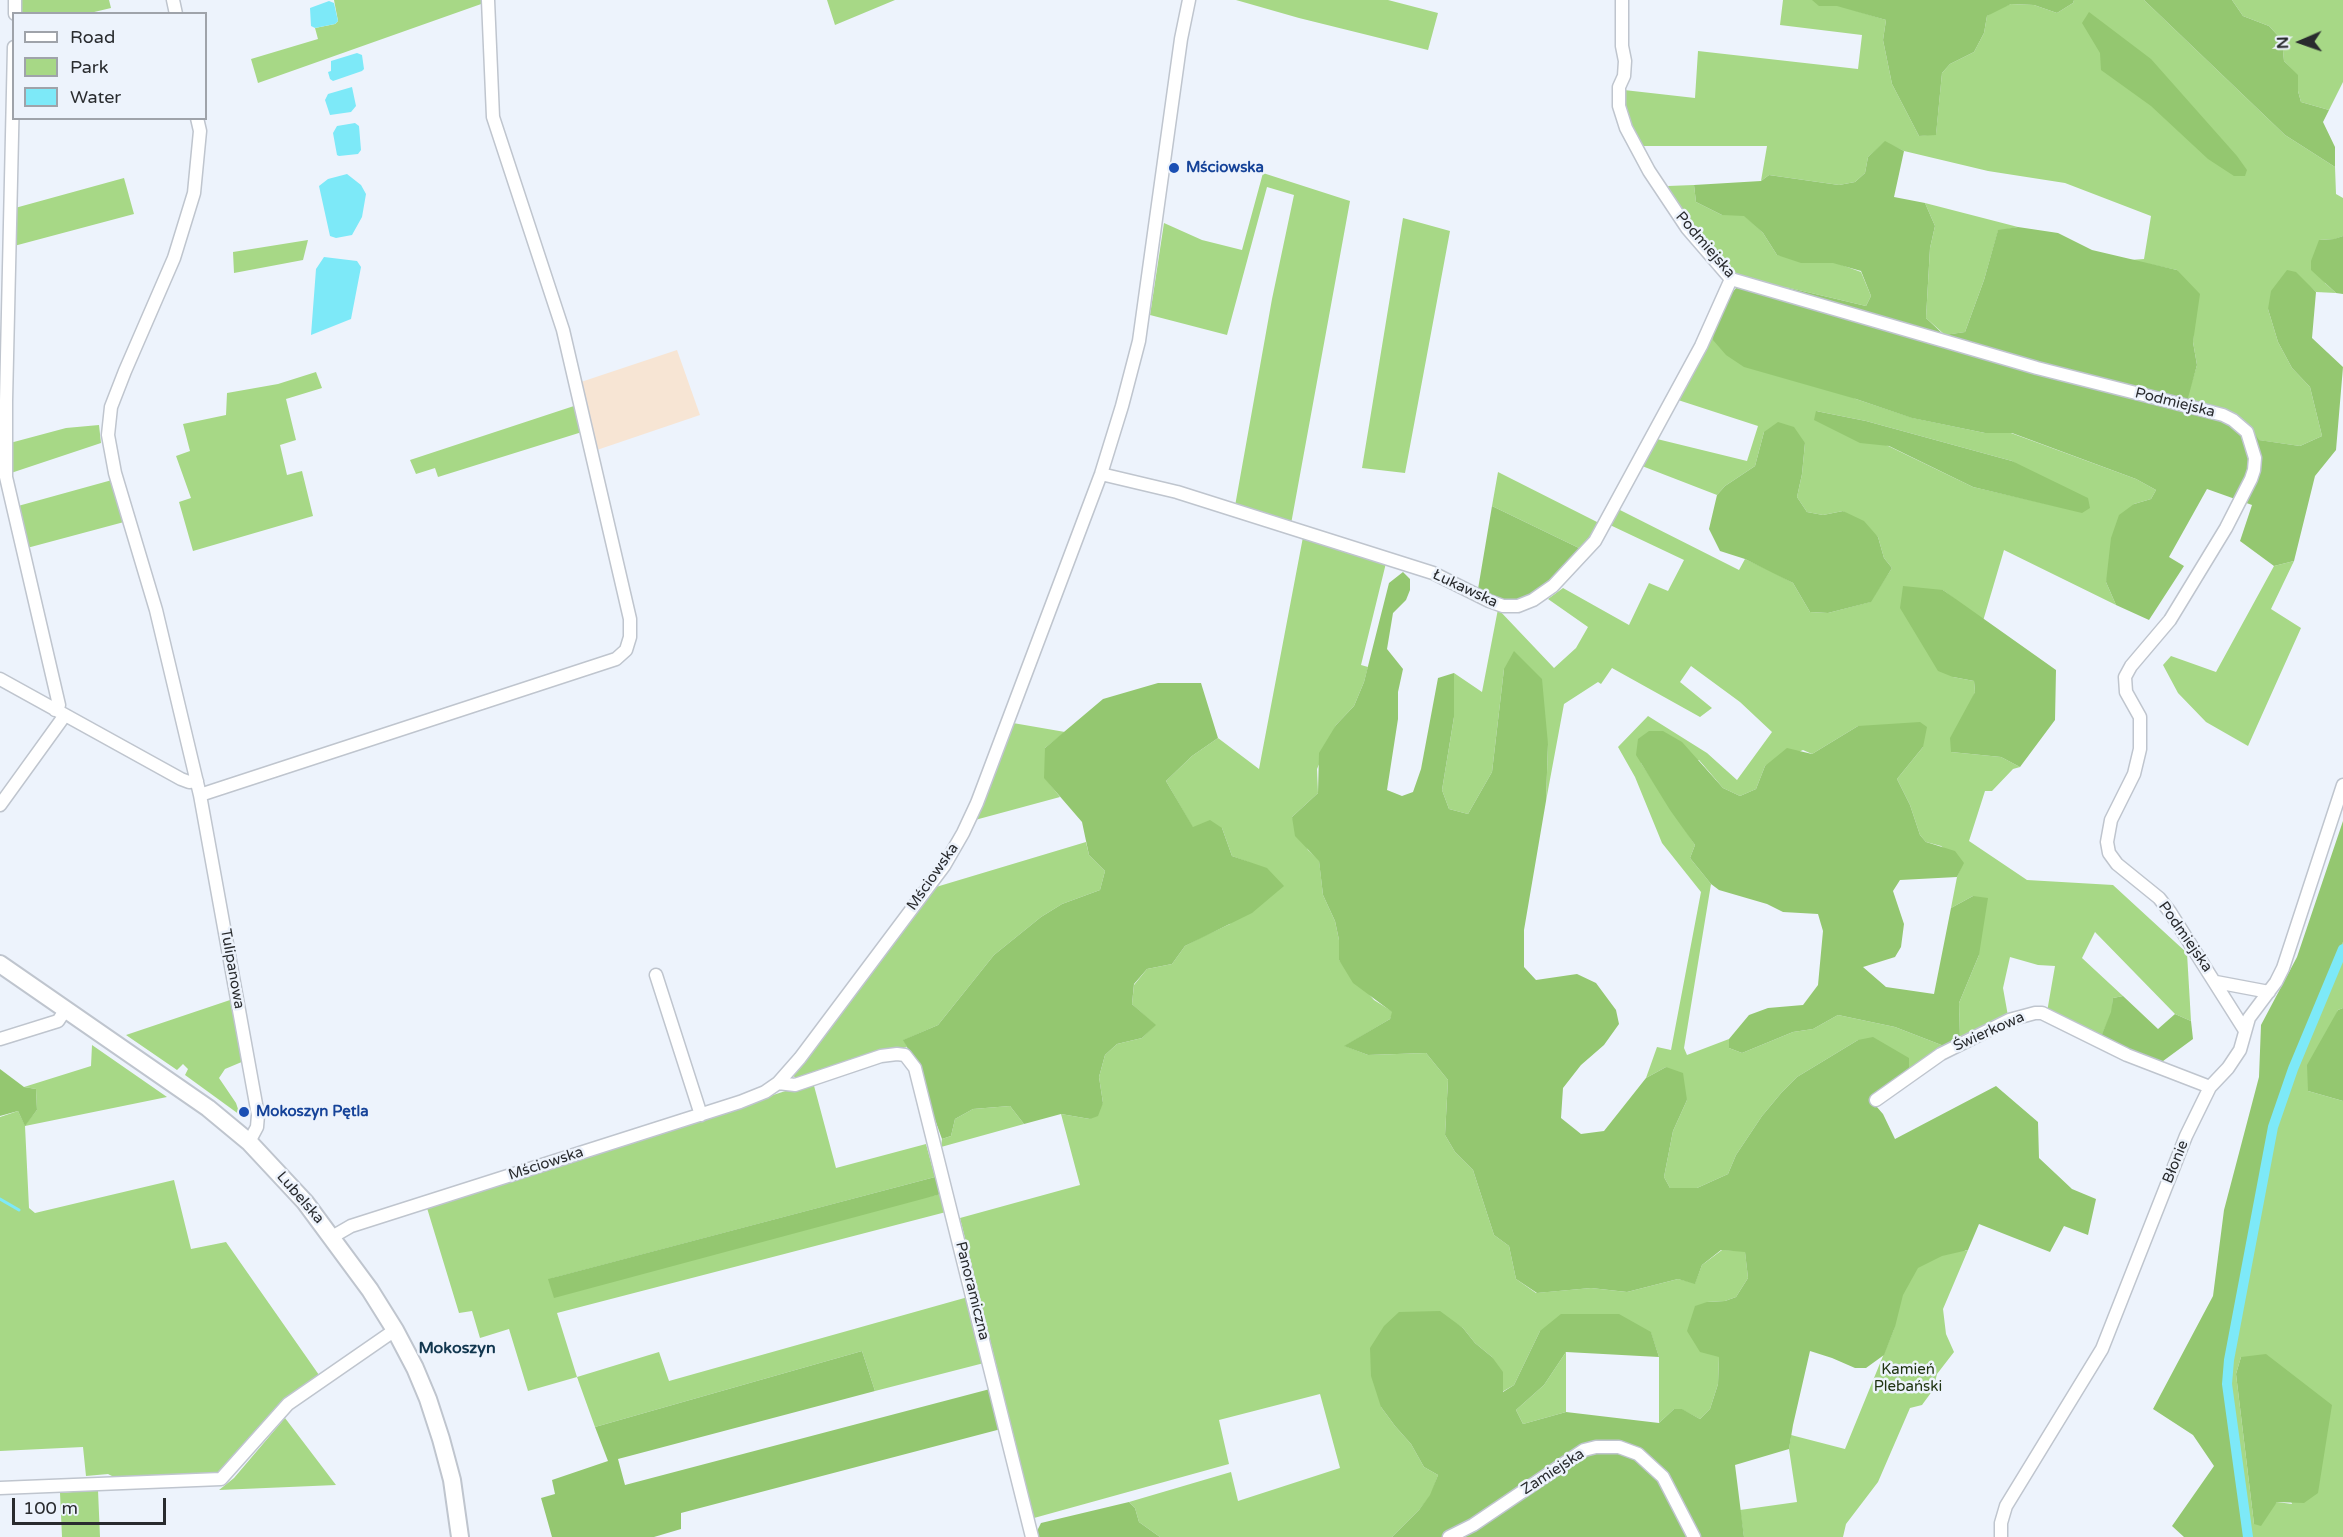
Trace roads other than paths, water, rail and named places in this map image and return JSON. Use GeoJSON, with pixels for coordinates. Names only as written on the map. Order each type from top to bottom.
{"type":"FeatureCollection","features":[{"type":"Feature","properties":{"kind":"main road","name":"Lubelska"},"geometry":{"type":"LineString","coordinates":[[0,964],[208,1108],[249,1142],[305,1202],[332,1237],[395,1330],[415,1368],[435,1418],[452,1480],[460,1537]]}},
{"type":"Feature","properties":{"kind":"street"},"geometry":{"type":"LineString","coordinates":[[200,795],[616,659],[626,650],[630,637],[630,618],[563,330],[493,117],[488,0]]}},
{"type":"Feature","properties":{"kind":"street","name":"Mściowska"},"geometry":{"type":"LineString","coordinates":[[332,1237],[351,1226],[755,1097],[778,1083],[800,1058],[931,884],[963,833],[977,803],[1101,474],[1139,341],[1181,39],[1189,0]]}},
{"type":"Feature","properties":{"kind":"street","name":"Podmiejska"},"geometry":{"type":"LineString","coordinates":[[1622,0],[1622,46],[1625,61],[1624,76],[1619,87],[1619,106],[1626,128],[1649,171],[1681,219],[1731,279],[2037,368],[2223,415],[2247,432],[2255,458],[2251,479],[2226,528],[2170,620],[2131,666],[2125,677],[2126,692],[2140,717],[2142,730],[2140,749],[2134,774],[2111,820],[2107,842],[2109,853],[2117,864],[2151,891],[2170,912],[2244,1029]]}},
{"type":"Feature","properties":{"kind":"street"},"geometry":{"type":"LineString","coordinates":[[0,805],[60,713],[6,477],[5,422],[12,120]]}},
{"type":"Feature","properties":{"kind":"street","name":"Tulipanowa"},"geometry":{"type":"LineString","coordinates":[[197,120],[200,131],[194,193],[174,258],[124,371],[111,407],[108,435],[115,473],[156,610],[200,795],[258,1115],[257,1127],[249,1142]]}},
{"type":"Feature","properties":{"kind":"street","name":"Łukawska"},"geometry":{"type":"LineString","coordinates":[[1101,474],[1177,492],[1433,573],[1496,604],[1518,606],[1544,593],[1595,541],[1701,346],[1731,279]]}},
{"type":"Feature","properties":{"kind":"street"},"geometry":{"type":"LineString","coordinates":[[0,679],[181,779],[189,782],[197,781]]}},
{"type":"Feature","properties":{"kind":"street","name":"Błonie"},"geometry":{"type":"LineString","coordinates":[[2001,1537],[2001,1523],[2006,1506],[2102,1349],[2186,1136],[2210,1087],[2228,1068],[2240,1050],[2244,1029],[2255,1008],[2269,992],[2283,968],[2343,785]]}},
{"type":"Feature","properties":{"kind":"street"},"geometry":{"type":"LineString","coordinates":[[656,975],[701,1115]]}},
{"type":"Feature","properties":{"kind":"street"},"geometry":{"type":"LineString","coordinates":[[2216,982],[2269,992]]}},
{"type":"Feature","properties":{"kind":"street"},"geometry":{"type":"LineString","coordinates":[[0,1039],[58,1021],[66,1009]]}},
{"type":"Feature","properties":{"kind":"street","name":"Świerkowa"},"geometry":{"type":"LineString","coordinates":[[1876,1100],[1941,1054],[2009,1020],[2035,1013],[2042,1013],[2127,1055],[2210,1087]]}},
{"type":"Feature","properties":{"kind":"street","name":"Panoramiczna"},"geometry":{"type":"LineString","coordinates":[[778,1083],[795,1085],[881,1056],[897,1054],[905,1055],[915,1068],[1032,1537]]}},
{"type":"Feature","properties":{"kind":"street"},"geometry":{"type":"LineString","coordinates":[[0,1488],[221,1479],[288,1404],[395,1330]]}},
{"type":"Feature","properties":{"kind":"street","name":"Zamiejska"},"geometry":{"type":"LineString","coordinates":[[1449,1537],[1473,1525],[1584,1450],[1596,1447],[1619,1447],[1638,1454],[1663,1477],[1694,1537]]}},
{"type":"Feature","properties":{"kind":"water"},"geometry":{"type":"Polygon","coordinates":[[[329,1],[334,3],[338,21],[335,24],[315,28],[311,26],[310,8],[329,1]]]}},
{"type":"Feature","properties":{"kind":"water"},"geometry":{"type":"Polygon","coordinates":[[[357,53],[362,55],[364,69],[362,71],[333,81],[330,79],[328,72],[331,71],[331,61],[357,53]]]}},
{"type":"Feature","properties":{"kind":"water"},"geometry":{"type":"Polygon","coordinates":[[[352,87],[356,106],[351,112],[330,115],[325,100],[328,94],[352,87]]]}},
{"type":"Feature","properties":{"kind":"water"},"geometry":{"type":"Polygon","coordinates":[[[355,123],[359,126],[361,150],[358,154],[337,155],[333,133],[337,126],[355,123]]]}},
{"type":"Feature","properties":{"kind":"water"},"geometry":{"type":"Polygon","coordinates":[[[347,174],[361,185],[366,194],[362,217],[352,235],[336,238],[330,236],[319,186],[328,179],[347,174]]]}},
{"type":"Feature","properties":{"kind":"water"},"geometry":{"type":"Polygon","coordinates":[[[324,257],[357,261],[361,267],[351,319],[311,335],[316,269],[324,257]]]}},
{"type":"Feature","properties":{"kind":"waterway"},"geometry":{"type":"LineString","coordinates":[[2248,1537],[2227,1384],[2229,1360],[2273,1127],[2293,1069],[2343,949]]}},
{"type":"Feature","properties":{"kind":"waterway"},"geometry":{"type":"LineString","coordinates":[[0,1199],[19,1210]]}},
{"type":"Feature","properties":{"kind":"place","name":"Mściowska"},"geometry":{"type":"Point","coordinates":[1174,168]}},
{"type":"Feature","properties":{"kind":"place","name":"Mokoszyn Pętla"},"geometry":{"type":"Point","coordinates":[244,1112]}},
{"type":"Feature","properties":{"kind":"district","name":"Mokoszyn"},"geometry":{"type":"Point","coordinates":[457,1349]}},
{"type":"Feature","properties":{"kind":"park label","name":"Kamień Plebański"},"geometry":{"type":"Point","coordinates":[1908,1378]}}]}
